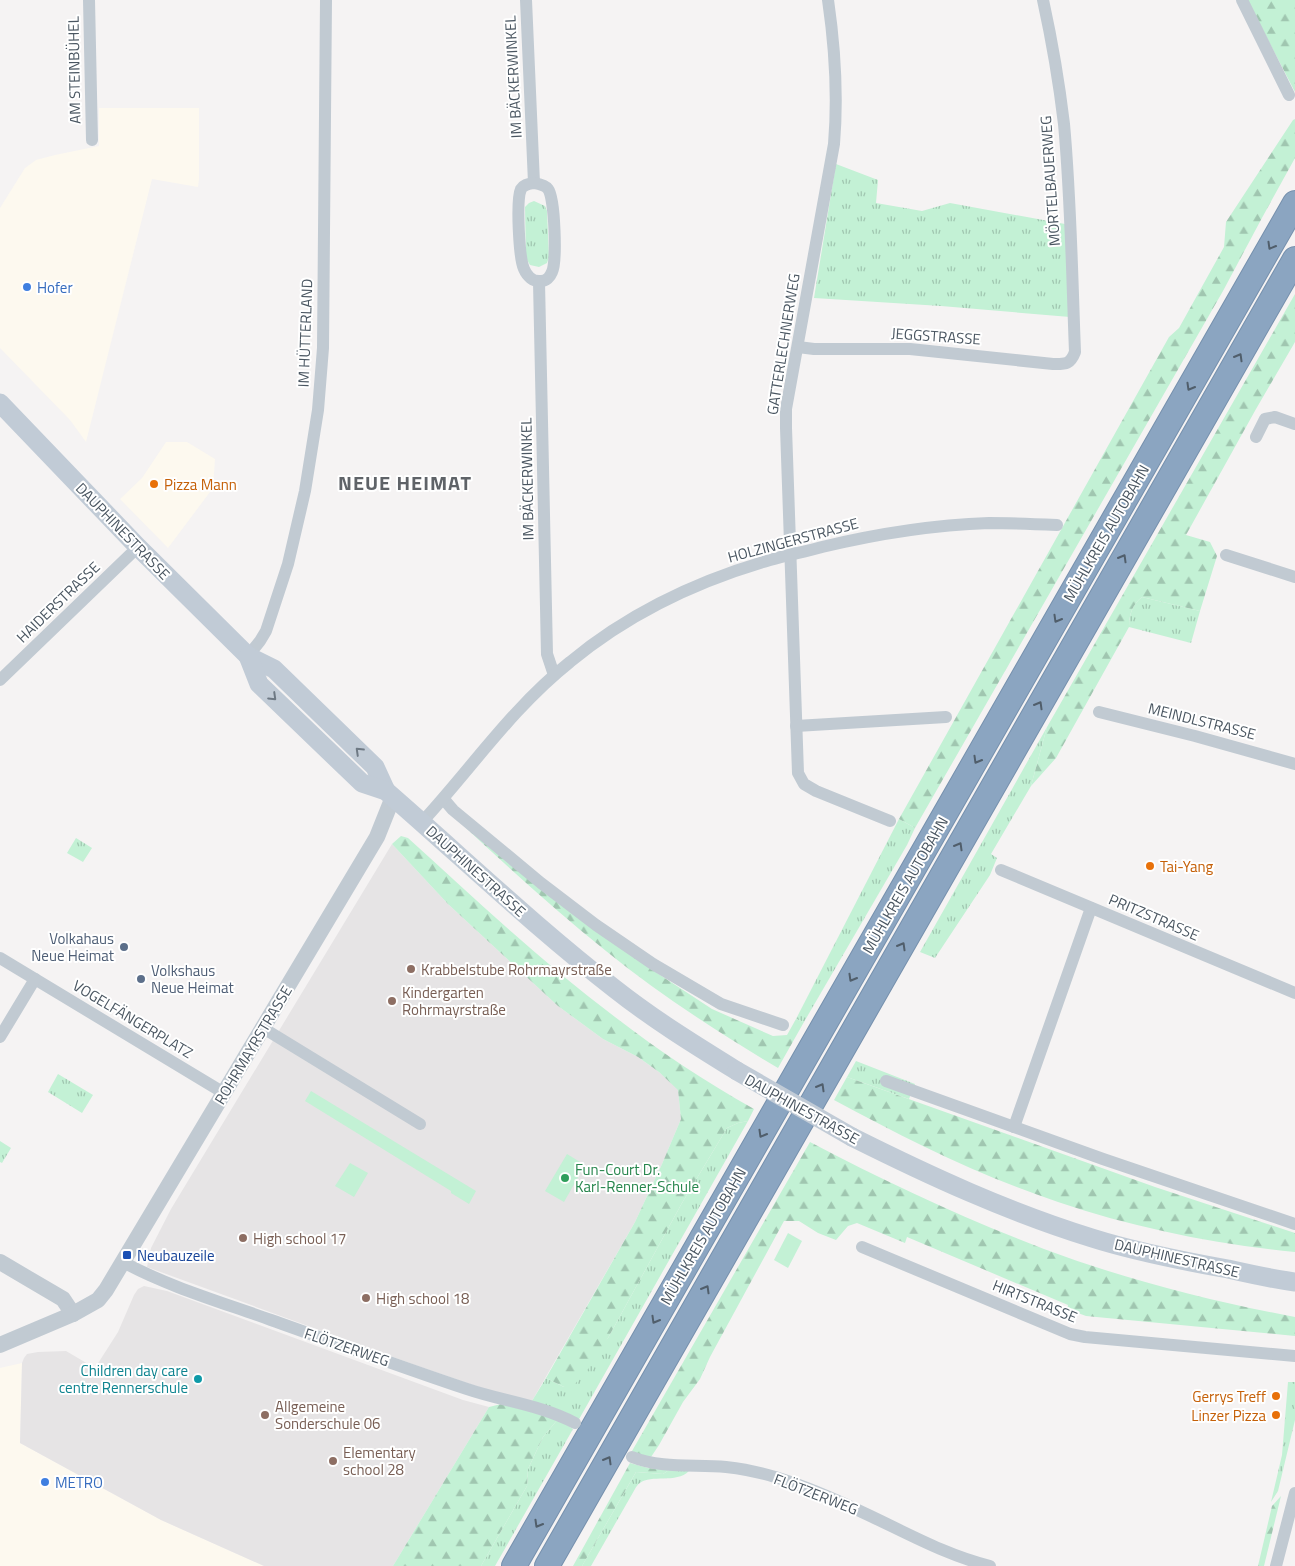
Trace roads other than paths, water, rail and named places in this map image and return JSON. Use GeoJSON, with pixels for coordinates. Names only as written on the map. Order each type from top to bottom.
{"type":"FeatureCollection","features":[{"type":"Feature","properties":{"kind":"highway","name":"MÜHLKREIS AUTOBAHN"},"geometry":{"type":"LineString","coordinates":[[514,1566],[1295,203]]}},
{"type":"Feature","properties":{"kind":"highway","name":"MÜHLKREIS AUTOBAHN"},"geometry":{"type":"LineString","coordinates":[[547,1566],[1295,259]]}},
{"type":"Feature","properties":{"kind":"main road","name":"DAUPHINESTRASSE"},"geometry":{"type":"LineString","coordinates":[[0,403],[138,547],[248,656],[274,669],[375,767],[390,794],[548,935],[616,990],[679,1035],[737,1071],[852,1137],[918,1170],[984,1199],[1038,1220],[1093,1238],[1190,1262],[1295,1282]]}},
{"type":"Feature","properties":{"kind":"street","name":"AM STEINBÜHEL"},"geometry":{"type":"LineString","coordinates":[[89,0],[92,140]]}},
{"type":"Feature","properties":{"kind":"street","name":"IM HÜTTERLAND"},"geometry":{"type":"LineString","coordinates":[[248,656],[266,631],[288,564],[305,491],[318,410],[323,348],[326,0]]}},
{"type":"Feature","properties":{"kind":"street","name":"IM BÄCKERWINKEL"},"geometry":{"type":"LineString","coordinates":[[526,0],[534,183]]}},
{"type":"Feature","properties":{"kind":"street","name":"GATTERLECHNERWEG"},"geometry":{"type":"LineString","coordinates":[[828,0],[836,82],[834,144],[786,409],[798,773],[804,784],[816,791],[890,821]]}},
{"type":"Feature","properties":{"kind":"street","name":"MÖRTELBAUERWEG"},"geometry":{"type":"LineString","coordinates":[[1043,0],[1053,44],[1067,166],[1075,352],[1072,360]]}},
{"type":"Feature","properties":{"kind":"street"},"geometry":{"type":"LineString","coordinates":[[1242,0],[1289,95]]}},
{"type":"Feature","properties":{"kind":"street"},"geometry":{"type":"LineString","coordinates":[[534,183],[541,184],[548,189],[552,198],[555,257],[552,274],[546,280],[539,282],[529,278],[523,269],[520,239],[519,211],[521,190],[528,184],[534,183]]}},
{"type":"Feature","properties":{"kind":"street","name":"IM BÄCKERWINKEL"},"geometry":{"type":"LineString","coordinates":[[539,282],[547,654],[554,675]]}},
{"type":"Feature","properties":{"kind":"street","name":"JEGGSTRASSE"},"geometry":{"type":"LineString","coordinates":[[798,347],[814,349],[910,349],[1053,364],[1065,364],[1072,360]]}},
{"type":"Feature","properties":{"kind":"street"},"geometry":{"type":"LineString","coordinates":[[1256,437],[1265,419],[1275,417],[1295,424]]}},
{"type":"Feature","properties":{"kind":"street","name":"HOLZINGERSTRASSE"},"geometry":{"type":"LineString","coordinates":[[422,822],[506,722],[554,675],[605,635],[663,601],[728,573],[772,559],[856,539],[905,530],[989,523],[1057,525]]}},
{"type":"Feature","properties":{"kind":"street","name":"HAIDERSTRASSE"},"geometry":{"type":"LineString","coordinates":[[0,680],[138,547]]}},
{"type":"Feature","properties":{"kind":"street"},"geometry":{"type":"LineString","coordinates":[[1226,555],[1295,577]]}},
{"type":"Feature","properties":{"kind":"street","name":"MEINDLSTRASSE"},"geometry":{"type":"LineString","coordinates":[[1099,712],[1295,764]]}},
{"type":"Feature","properties":{"kind":"street"},"geometry":{"type":"LineString","coordinates":[[796,726],[946,717]]}},
{"type":"Feature","properties":{"kind":"street","name":"ROHRMAYRSTRASSE"},"geometry":{"type":"LineString","coordinates":[[74,1314],[98,1300],[106,1290],[377,837],[390,794]]}},
{"type":"Feature","properties":{"kind":"street","name":"DAUPHINESTRASSE"},"geometry":{"type":"LineString","coordinates":[[444,798],[453,810],[541,883],[645,959],[721,1004],[783,1025]]}},
{"type":"Feature","properties":{"kind":"street","name":"PRITZSTRASSE"},"geometry":{"type":"LineString","coordinates":[[1001,870],[1295,993]]}},
{"type":"Feature","properties":{"kind":"street"},"geometry":{"type":"LineString","coordinates":[[1014,1127],[1091,908]]}},
{"type":"Feature","properties":{"kind":"street","name":"VOGELFÄNGERPLATZ"},"geometry":{"type":"LineString","coordinates":[[0,958],[224,1093]]}},
{"type":"Feature","properties":{"kind":"street"},"geometry":{"type":"LineString","coordinates":[[0,1037],[36,979]]}},
{"type":"Feature","properties":{"kind":"street"},"geometry":{"type":"LineString","coordinates":[[263,1028],[420,1124]]}},
{"type":"Feature","properties":{"kind":"street"},"geometry":{"type":"LineString","coordinates":[[886,1081],[1295,1224]]}},
{"type":"Feature","properties":{"kind":"street","name":"HIRTSTRASSE"},"geometry":{"type":"LineString","coordinates":[[862,1247],[1070,1334],[1085,1337],[1295,1356]]}},
{"type":"Feature","properties":{"kind":"street"},"geometry":{"type":"LineString","coordinates":[[0,1262],[63,1299],[74,1314],[0,1346]]}},
{"type":"Feature","properties":{"kind":"street","name":"FLÖTZERWEG"},"geometry":{"type":"LineString","coordinates":[[123,1262],[144,1273],[205,1297],[468,1390],[544,1410],[575,1423]]}},
{"type":"Feature","properties":{"kind":"street","name":"FLÖTZERWEG"},"geometry":{"type":"LineString","coordinates":[[632,1456],[643,1461],[661,1465],[726,1467],[755,1472],[782,1480],[837,1500],[948,1552],[990,1566]]}},
{"type":"Feature","properties":{"kind":"street"},"geometry":{"type":"LineString","coordinates":[[1276,1566],[1295,1493]]}},
{"type":"Feature","properties":{"kind":"place","name":"Hofer"},"geometry":{"type":"Point","coordinates":[27,287]}},
{"type":"Feature","properties":{"kind":"place","name":"Pizza Mann"},"geometry":{"type":"Point","coordinates":[154,484]}},
{"type":"Feature","properties":{"kind":"place","name":"Tai-Yang"},"geometry":{"type":"Point","coordinates":[1150,866]}},
{"type":"Feature","properties":{"kind":"place","name":"Volkahaus Neue Heimat"},"geometry":{"type":"Point","coordinates":[124,947]}},
{"type":"Feature","properties":{"kind":"place","name":"Krabbelstube Rohrmayrstraße"},"geometry":{"type":"Point","coordinates":[411,969]}},
{"type":"Feature","properties":{"kind":"place","name":"Volkshaus Neue Heimat"},"geometry":{"type":"Point","coordinates":[141,979]}},
{"type":"Feature","properties":{"kind":"place","name":"Kindergarten Rohrmayrstraße"},"geometry":{"type":"Point","coordinates":[392,1001]}},
{"type":"Feature","properties":{"kind":"place","name":"Fun-Court Dr. Karl-Renner-Schule"},"geometry":{"type":"Point","coordinates":[565,1178]}},
{"type":"Feature","properties":{"kind":"place","name":"High school 17"},"geometry":{"type":"Point","coordinates":[243,1238]}},
{"type":"Feature","properties":{"kind":"place","name":"Neubauzeile"},"geometry":{"type":"Point","coordinates":[127,1255]}},
{"type":"Feature","properties":{"kind":"place","name":"High school 18"},"geometry":{"type":"Point","coordinates":[366,1298]}},
{"type":"Feature","properties":{"kind":"place","name":"Children day care centre Rennerschule"},"geometry":{"type":"Point","coordinates":[198,1379]}},
{"type":"Feature","properties":{"kind":"place","name":"Gerrys Treff"},"geometry":{"type":"Point","coordinates":[1276,1396]}},
{"type":"Feature","properties":{"kind":"place","name":"Allgemeine Sonderschule 06"},"geometry":{"type":"Point","coordinates":[265,1415]}},
{"type":"Feature","properties":{"kind":"place","name":"Linzer Pizza"},"geometry":{"type":"Point","coordinates":[1276,1415]}},
{"type":"Feature","properties":{"kind":"place","name":"Elementary school 28"},"geometry":{"type":"Point","coordinates":[333,1461]}},
{"type":"Feature","properties":{"kind":"place","name":"METRO"},"geometry":{"type":"Point","coordinates":[45,1482]}},
{"type":"Feature","properties":{"kind":"district","name":"NEUE HEIMAT"},"geometry":{"type":"Point","coordinates":[405,482]}}]}
